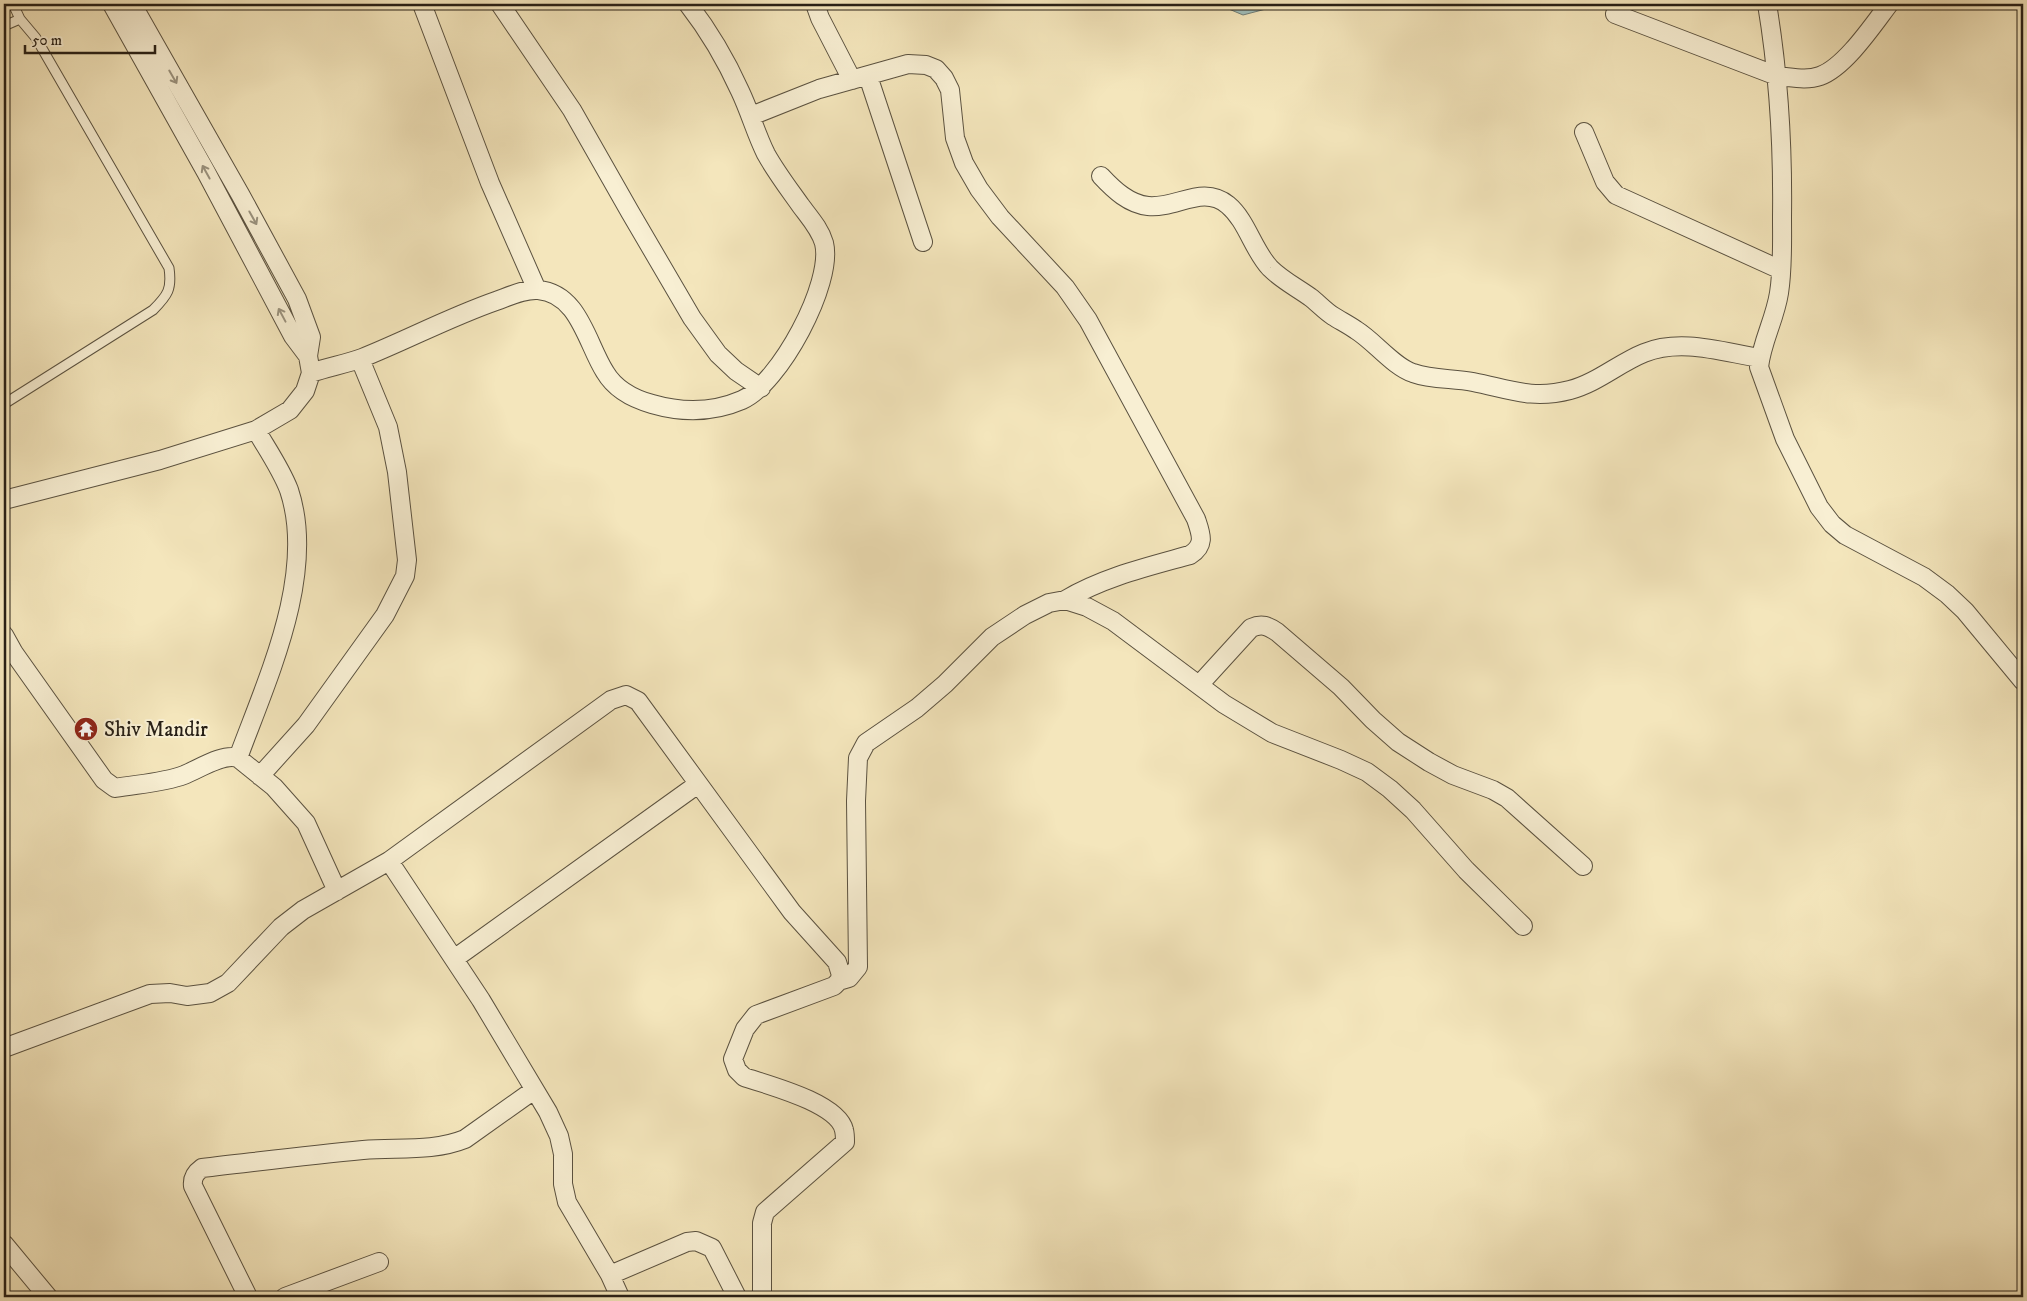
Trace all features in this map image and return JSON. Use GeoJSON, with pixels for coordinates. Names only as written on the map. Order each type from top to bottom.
{"type":"FeatureCollection","features":[{"type":"Feature","properties":{"kind":"street"},"geometry":{"type":"LineString","coordinates":[[112,4],[310,364]]}},
{"type":"Feature","properties":{"kind":"street"},"geometry":{"type":"LineString","coordinates":[[4,500],[160,460],[256,430],[290,410],[305,391],[310,364],[311,338],[297,299],[240,194],[132,4]]}},
{"type":"Feature","properties":{"kind":"street"},"geometry":{"type":"LineString","coordinates":[[422,4],[490,183],[537,290]]}},
{"type":"Feature","properties":{"kind":"street"},"geometry":{"type":"LineString","coordinates":[[500,4],[572,110],[692,318],[718,354],[736,371],[761,388]]}},
{"type":"Feature","properties":{"kind":"street"},"geometry":{"type":"LineString","coordinates":[[310,364],[360,359],[469,311],[526,291],[537,290],[557,295],[567,304],[580,320],[605,373],[625,393],[649,404],[679,411],[707,410],[743,400],[761,388],[783,358],[811,312],[826,263],[824,244],[818,229],[767,154],[729,68],[688,4]]}},
{"type":"Feature","properties":{"kind":"street"},"geometry":{"type":"LineString","coordinates":[[815,4],[820,18],[860,78],[923,242]]}},
{"type":"Feature","properties":{"kind":"street"},"geometry":{"type":"LineString","coordinates":[[1767,4],[1782,130],[1781,270],[1773,320],[1760,358],[1759,367],[1785,439],[1819,507],[1832,524],[1845,535],[1924,577],[1947,594],[1965,611],[2023,681]]}},
{"type":"Feature","properties":{"kind":"street"},"geometry":{"type":"LineString","coordinates":[[1615,14],[1777,76],[1804,79],[1820,76],[1836,66],[1867,34],[1889,4]]}},
{"type":"Feature","properties":{"kind":"street"},"geometry":{"type":"LineString","coordinates":[[751,116],[819,89],[908,64],[926,65],[936,69],[944,78],[950,90],[953,103],[955,138],[964,163],[978,188],[1000,217],[1065,287],[1088,320],[1196,519],[1203,538],[1200,548],[1190,555],[1107,579],[1083,589],[1065,600],[1049,603],[1025,615],[992,637],[945,684],[916,708],[866,743],[858,758],[856,801],[858,967],[849,978],[839,981]]}},
{"type":"Feature","properties":{"kind":"street"},"geometry":{"type":"LineString","coordinates":[[1584,132],[1605,182],[1616,194],[1781,270]]}},
{"type":"Feature","properties":{"kind":"street"},"geometry":{"type":"LineString","coordinates":[[1101,176],[1114,190],[1128,199],[1146,206],[1159,206],[1204,196],[1216,198],[1227,204],[1236,213],[1257,250],[1270,267],[1286,282],[1309,296],[1333,316],[1356,329],[1401,368],[1414,374],[1473,382],[1519,394],[1537,395],[1569,390],[1585,384],[1645,353],[1672,345],[1700,347],[1760,358]]}},
{"type":"Feature","properties":{"kind":"street"},"geometry":{"type":"LineString","coordinates":[[260,776],[306,725],[385,615],[405,576],[407,560],[397,472],[388,427],[360,359]]}},
{"type":"Feature","properties":{"kind":"street"},"geometry":{"type":"LineString","coordinates":[[238,758],[274,661],[294,593],[298,552],[296,523],[289,490],[278,466],[256,430]]}},
{"type":"Feature","properties":{"kind":"street"},"geometry":{"type":"LineString","coordinates":[[1065,600],[1087,607],[1113,620],[1224,704],[1272,733],[1367,772],[1390,788],[1413,810],[1466,870],[1523,926]]}},
{"type":"Feature","properties":{"kind":"street"},"geometry":{"type":"LineString","coordinates":[[1199,685],[1251,628],[1258,625],[1266,626],[1278,632],[1341,687],[1373,720],[1398,742],[1453,775],[1493,790],[1508,798],[1583,866]]}},
{"type":"Feature","properties":{"kind":"street"},"geometry":{"type":"LineString","coordinates":[[4,635],[14,653],[104,780],[115,788],[182,776],[223,758],[232,756],[238,758],[291,805],[306,823],[337,890]]}},
{"type":"Feature","properties":{"kind":"street"},"geometry":{"type":"LineString","coordinates":[[4,1048],[150,994],[170,993],[187,996],[210,993],[228,983],[281,927],[303,910],[389,861],[611,700],[626,696],[638,702],[792,912],[837,962],[841,975],[839,981],[834,986],[756,1015],[746,1029],[733,1059],[737,1070],[744,1077],[820,1105],[838,1120],[844,1129],[845,1142],[765,1212],[762,1223],[762,1297]]}},
{"type":"Feature","properties":{"kind":"street"},"geometry":{"type":"LineString","coordinates":[[454,959],[698,784]]}},
{"type":"Feature","properties":{"kind":"street"},"geometry":{"type":"LineString","coordinates":[[389,861],[481,1000],[559,1136],[563,1154],[563,1184],[567,1202],[610,1275],[620,1297]]}},
{"type":"Feature","properties":{"kind":"street"},"geometry":{"type":"LineString","coordinates":[[248,1297],[193,1186],[192,1180],[202,1168],[364,1150],[435,1147],[454,1144],[465,1139],[534,1090]]}},
{"type":"Feature","properties":{"kind":"street"},"geometry":{"type":"LineString","coordinates":[[610,1275],[687,1242],[696,1241],[712,1248],[737,1297]]}},
{"type":"Feature","properties":{"kind":"street"},"geometry":{"type":"LineString","coordinates":[[4,1244],[48,1297]]}},
{"type":"Feature","properties":{"kind":"street"},"geometry":{"type":"LineString","coordinates":[[285,1297],[379,1262]]}},
{"type":"Feature","properties":{"kind":"lane"},"geometry":{"type":"LineString","coordinates":[[4,404],[153,310],[166,297],[170,281],[169,268],[36,38],[20,20],[13,4]]}},
{"type":"Feature","properties":{"kind":"lane"},"geometry":{"type":"LineString","coordinates":[[4,26],[20,20]]}},
{"type":"Feature","properties":{"kind":"water"},"geometry":{"type":"Polygon","coordinates":[[[1217,4],[1285,4],[1243,15],[1217,4]]]}},
{"type":"Feature","properties":{"kind":"place","name":"Shiv Mandir"},"geometry":{"type":"Point","coordinates":[86,729]}}]}
